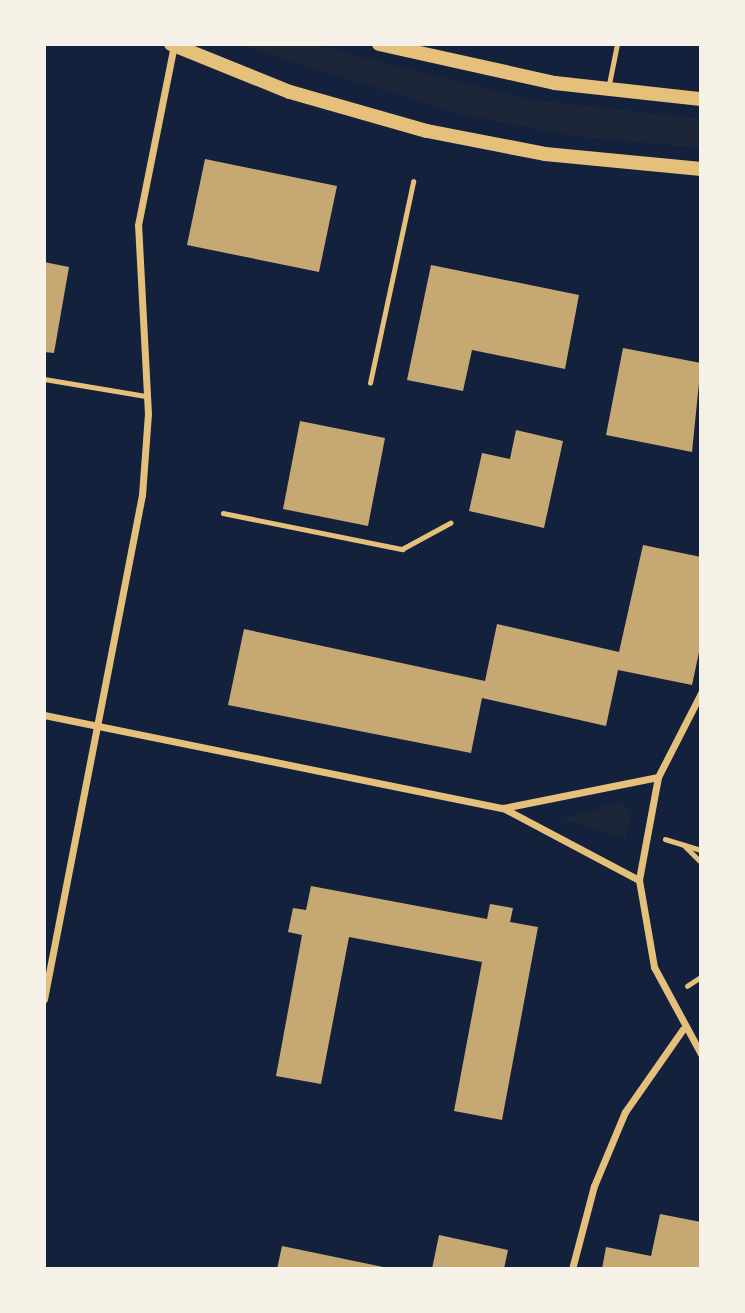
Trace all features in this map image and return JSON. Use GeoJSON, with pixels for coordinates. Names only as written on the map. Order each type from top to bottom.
{"type":"FeatureCollection","features":[{"type":"Feature","properties":{"kind":"main road"},"geometry":{"type":"LineString","coordinates":[[379,44],[607,91],[701,99]]}},
{"type":"Feature","properties":{"kind":"main road"},"geometry":{"type":"LineString","coordinates":[[173,45],[290,92],[428,131],[545,154],[701,169]]}},
{"type":"Feature","properties":{"kind":"street"},"geometry":{"type":"LineString","coordinates":[[44,999],[142,495],[146,396],[138,225],[173,45]]}},
{"type":"Feature","properties":{"kind":"street"},"geometry":{"type":"LineString","coordinates":[[701,693],[658,777],[644,832],[639,880],[644,933],[684,1029],[701,1054]]}},
{"type":"Feature","properties":{"kind":"street"},"geometry":{"type":"LineString","coordinates":[[44,715],[503,808],[639,880]]}},
{"type":"Feature","properties":{"kind":"street"},"geometry":{"type":"LineString","coordinates":[[503,808],[658,777]]}},
{"type":"Feature","properties":{"kind":"street"},"geometry":{"type":"LineString","coordinates":[[572,1269],[619,1124],[684,1029]]}},
{"type":"Feature","properties":{"kind":"lane"},"geometry":{"type":"LineString","coordinates":[[607,91],[617,44]]}},
{"type":"Feature","properties":{"kind":"lane"},"geometry":{"type":"LineString","coordinates":[[44,379],[146,396]]}},
{"type":"Feature","properties":{"kind":"path"},"geometry":{"type":"LineString","coordinates":[[370,383],[413,182]]}},
{"type":"Feature","properties":{"kind":"path"},"geometry":{"type":"LineString","coordinates":[[223,513],[402,549],[450,523]]}},
{"type":"Feature","properties":{"kind":"path"},"geometry":{"type":"LineString","coordinates":[[644,832],[701,850]]}},
{"type":"Feature","properties":{"kind":"path"},"geometry":{"type":"LineString","coordinates":[[684,845],[701,862]]}},
{"type":"Feature","properties":{"kind":"shaded area"},"geometry":{"type":"Polygon","coordinates":[[[236,44],[314,44],[524,99],[701,119],[701,148],[582,137],[463,115],[236,44]]]}},
{"type":"Feature","properties":{"kind":"shaded area"},"geometry":{"type":"Polygon","coordinates":[[[620,802],[632,812],[625,838],[562,819],[620,802]]]}},
{"type":"Feature","properties":{"kind":"building"},"geometry":{"type":"Polygon","coordinates":[[[205,159],[337,186],[319,272],[187,245],[205,159]]]}},
{"type":"Feature","properties":{"kind":"building"},"geometry":{"type":"Polygon","coordinates":[[[44,262],[69,267],[54,353],[44,352],[44,262]]]}},
{"type":"Feature","properties":{"kind":"building"},"geometry":{"type":"Polygon","coordinates":[[[431,265],[579,295],[565,369],[472,350],[463,391],[407,380],[431,265]]]}},
{"type":"Feature","properties":{"kind":"building"},"geometry":{"type":"Polygon","coordinates":[[[623,348],[701,363],[692,452],[606,435],[623,348]]]}},
{"type":"Feature","properties":{"kind":"building"},"geometry":{"type":"Polygon","coordinates":[[[300,421],[385,438],[368,526],[283,509],[300,421]]]}},
{"type":"Feature","properties":{"kind":"building"},"geometry":{"type":"Polygon","coordinates":[[[516,430],[563,441],[544,528],[469,511],[482,453],[510,459],[516,430]]]}},
{"type":"Feature","properties":{"kind":"building"},"geometry":{"type":"Polygon","coordinates":[[[643,545],[701,557],[701,643],[692,685],[618,670],[606,726],[482,698],[471,753],[228,705],[244,629],[485,681],[497,624],[619,652],[643,545]]]}},
{"type":"Feature","properties":{"kind":"building"},"geometry":{"type":"Polygon","coordinates":[[[311,886],[487,919],[490,904],[513,908],[510,922],[538,927],[502,1120],[454,1111],[482,962],[349,937],[321,1084],[276,1076],[302,935],[288,932],[293,908],[306,910],[311,886]]]}},
{"type":"Feature","properties":{"kind":"building"},"geometry":{"type":"Polygon","coordinates":[[[660,1214],[701,1222],[701,1269],[602,1269],[606,1247],[651,1256],[660,1214]]]}},
{"type":"Feature","properties":{"kind":"building"},"geometry":{"type":"Polygon","coordinates":[[[439,1235],[508,1250],[504,1269],[432,1269],[439,1235]]]}},
{"type":"Feature","properties":{"kind":"building"},"geometry":{"type":"Polygon","coordinates":[[[282,1246],[388,1268],[388,1269],[277,1269],[282,1246]]]}}]}
